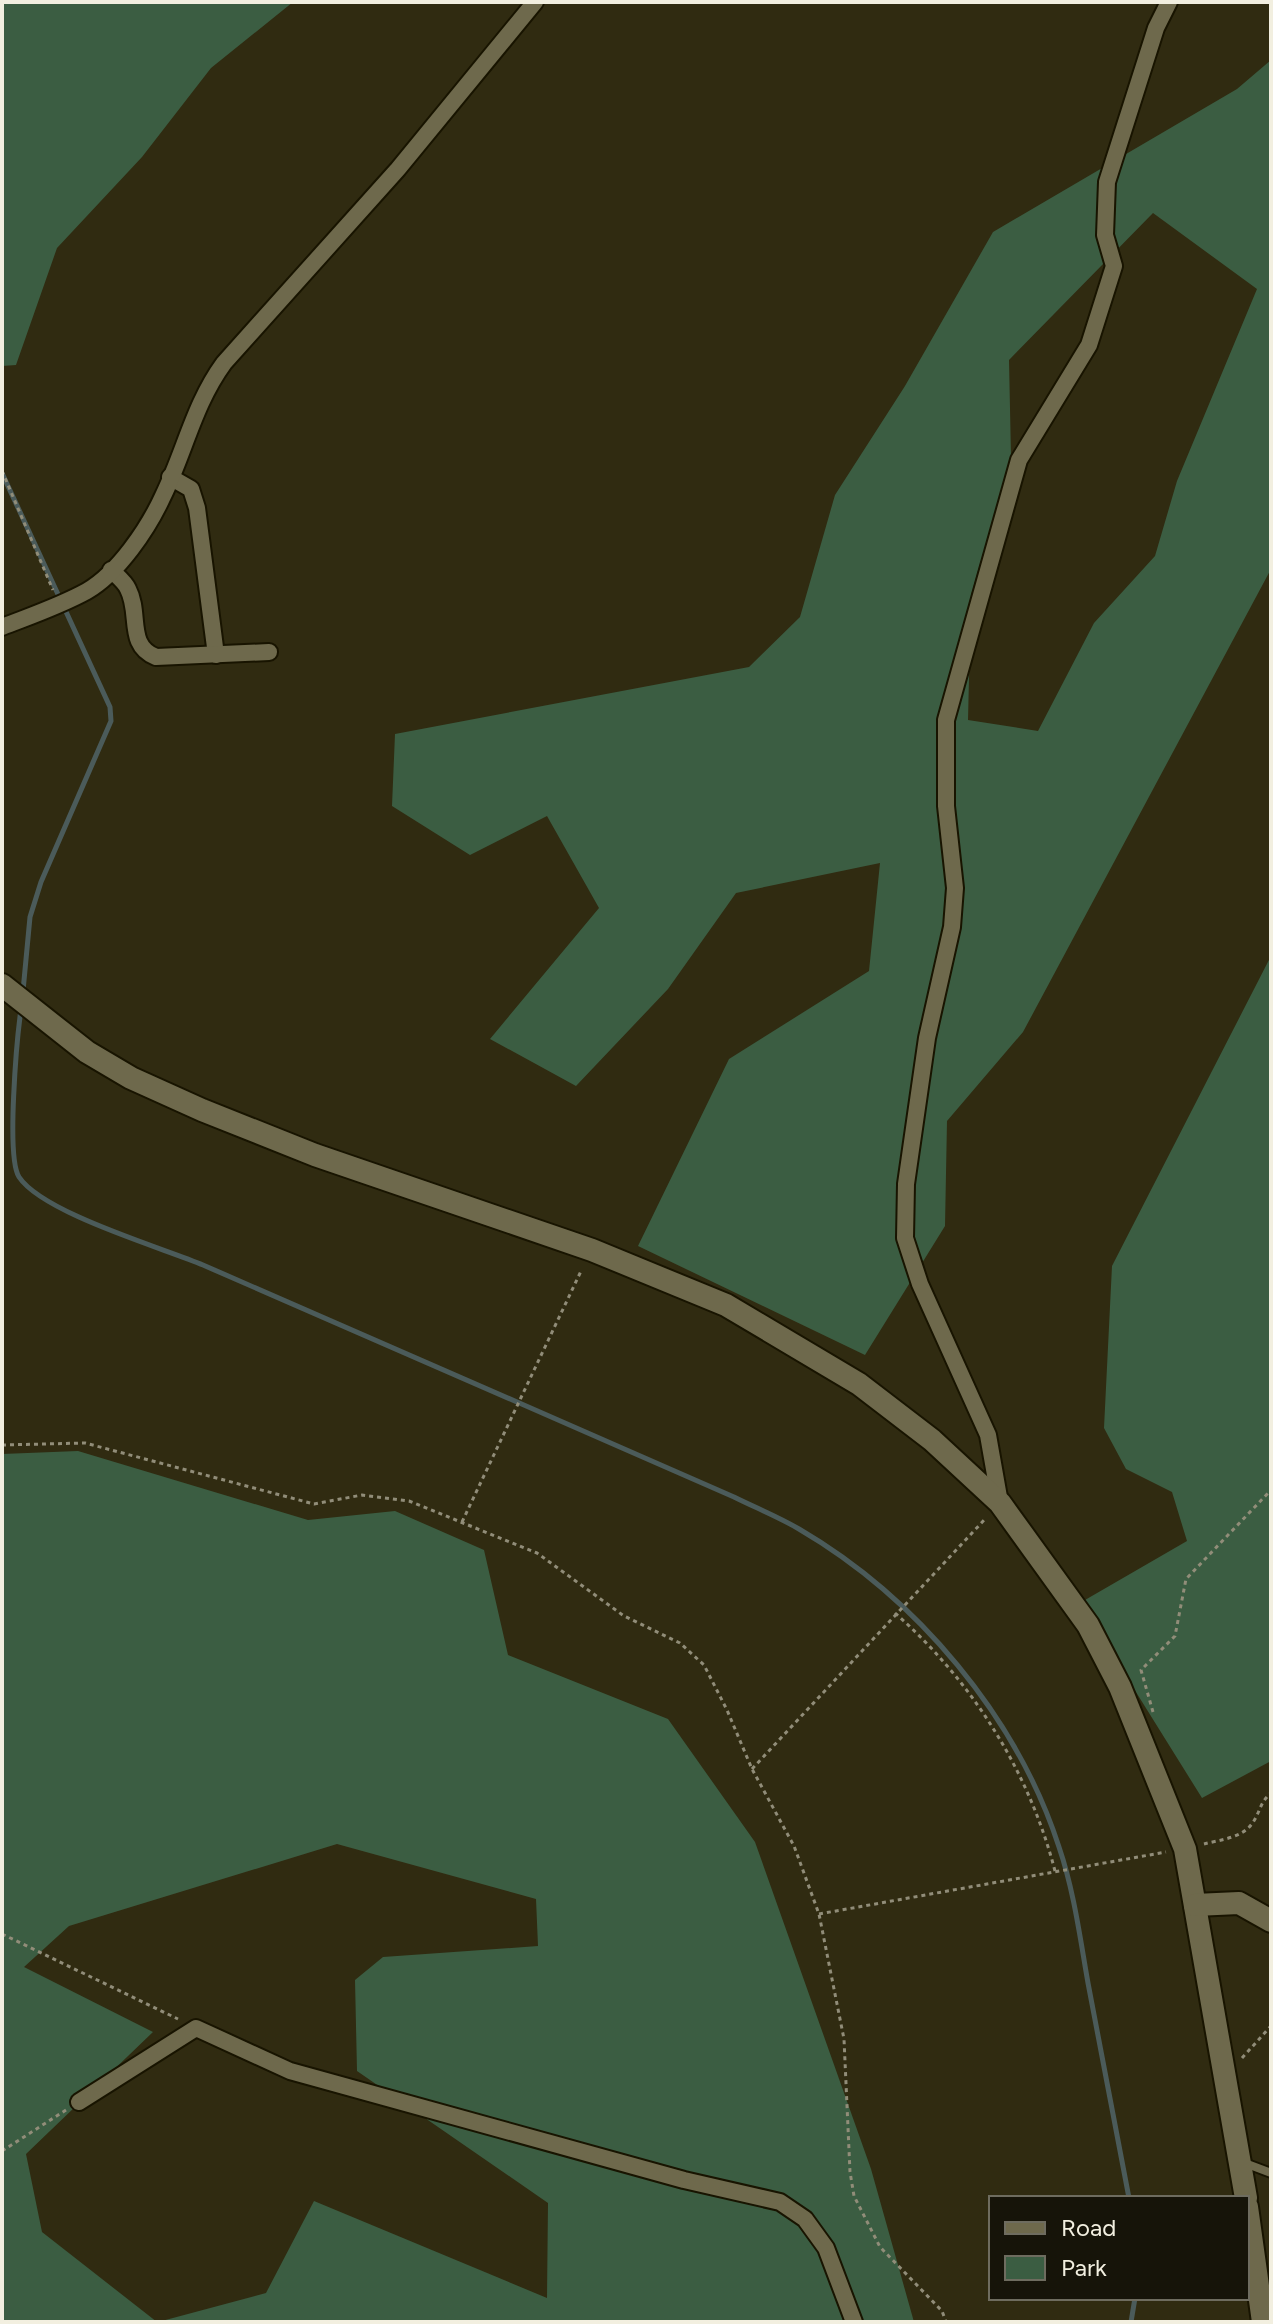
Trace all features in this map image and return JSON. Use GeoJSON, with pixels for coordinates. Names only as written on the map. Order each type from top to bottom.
{"type":"FeatureCollection","features":[{"type":"Feature","properties":{"kind":"street"},"geometry":{"type":"LineString","coordinates":[[2,627],[89,590],[111,570],[144,529],[170,477],[204,390],[224,363],[398,169],[535,2]]}},
{"type":"Feature","properties":{"kind":"street"},"geometry":{"type":"LineString","coordinates":[[1000,1503],[988,1435],[920,1284],[905,1238],[906,1184],[927,1038],[952,927],[955,888],[946,806],[946,720],[1019,460],[1089,345],[1114,266],[1105,235],[1107,182],[1156,28],[1169,2]]}},
{"type":"Feature","properties":{"kind":"street"},"geometry":{"type":"LineString","coordinates":[[170,477],[191,489],[197,508],[216,655]]}},
{"type":"Feature","properties":{"kind":"street"},"geometry":{"type":"LineString","coordinates":[[111,570],[128,588],[138,645],[147,654],[156,657],[269,652]]}},
{"type":"Feature","properties":{"kind":"street"},"geometry":{"type":"LineString","coordinates":[[2,985],[87,1052],[131,1078],[315,1155],[592,1250],[726,1305],[816,1356],[932,1440],[1000,1503],[1088,1625],[1120,1687],[1185,1849],[1226,2069],[1246,2196]]}},
{"type":"Feature","properties":{"kind":"street"},"geometry":{"type":"LineString","coordinates":[[1195,1905],[1239,1903],[1271,1921]]}},
{"type":"Feature","properties":{"kind":"street"},"geometry":{"type":"LineString","coordinates":[[79,2102],[196,2028],[290,2071],[684,2180],[780,2202],[805,2219],[826,2248],[854,2322]]}},
{"type":"Feature","properties":{"kind":"street"},"geometry":{"type":"LineString","coordinates":[[1249,2221],[1263,2322]]}},
{"type":"Feature","properties":{"kind":"lane"},"geometry":{"type":"LineString","coordinates":[[1240,2161],[1271,2173]]}},
{"type":"Feature","properties":{"kind":"path"},"geometry":{"type":"LineString","coordinates":[[2,471],[60,604]]}},
{"type":"Feature","properties":{"kind":"path"},"geometry":{"type":"LineString","coordinates":[[462,1522],[592,1250]]}},
{"type":"Feature","properties":{"kind":"path"},"geometry":{"type":"LineString","coordinates":[[2,1445],[85,1443],[314,1504],[362,1495],[409,1501],[537,1553],[624,1616],[680,1643],[704,1665],[752,1769],[794,1846],[819,1914],[844,2039],[850,2172],[854,2196],[880,2247],[942,2311],[946,2322]]}},
{"type":"Feature","properties":{"kind":"path"},"geometry":{"type":"LineString","coordinates":[[1157,1724],[1141,1670],[1175,1636],[1186,1579],[1271,1490]]}},
{"type":"Feature","properties":{"kind":"path"},"geometry":{"type":"LineString","coordinates":[[752,1769],[1000,1503]]}},
{"type":"Feature","properties":{"kind":"path"},"geometry":{"type":"LineString","coordinates":[[895,1613],[951,1668],[985,1716],[1030,1797],[1055,1872]]}},
{"type":"Feature","properties":{"kind":"path"},"geometry":{"type":"LineString","coordinates":[[819,1914],[1185,1849],[1236,1836],[1251,1825],[1261,1801],[1271,1793]]}},
{"type":"Feature","properties":{"kind":"path"},"geometry":{"type":"LineString","coordinates":[[2,1934],[196,2028]]}},
{"type":"Feature","properties":{"kind":"path"},"geometry":{"type":"LineString","coordinates":[[1226,2069],[1250,2052],[1271,2026]]}},
{"type":"Feature","properties":{"kind":"path"},"geometry":{"type":"LineString","coordinates":[[2,2151],[79,2102]]}},
{"type":"Feature","properties":{"kind":"green space"},"geometry":{"type":"Polygon","coordinates":[[[2,2],[293,2],[211,68],[142,157],[57,248],[16,365],[2,366],[2,2]]]}},
{"type":"Feature","properties":{"kind":"green space"},"geometry":{"type":"Polygon","coordinates":[[[1271,60],[1271,569],[1023,1032],[947,1121],[945,1226],[865,1355],[638,1246],[729,1059],[869,971],[880,863],[736,893],[668,989],[576,1086],[490,1039],[599,908],[547,816],[470,855],[392,806],[395,734],[749,667],[800,617],[835,495],[905,386],[993,232],[1237,89],[1271,60]],[[1153,213],[1009,360],[1011,457],[971,595],[968,720],[1038,731],[1094,623],[1155,556],[1177,481],[1257,289],[1153,213]]]}},
{"type":"Feature","properties":{"kind":"green space"},"geometry":{"type":"Polygon","coordinates":[[[1271,956],[1271,1761],[1202,1798],[1106,1644],[1085,1600],[1187,1541],[1172,1492],[1126,1469],[1104,1428],[1112,1266],[1271,956]]]}},
{"type":"Feature","properties":{"kind":"green space"},"geometry":{"type":"Polygon","coordinates":[[[78,1451],[308,1520],[395,1511],[484,1550],[508,1655],[668,1719],[755,1842],[871,2169],[914,2322],[158,2322],[266,2293],[314,2201],[547,2298],[548,2203],[357,2071],[355,1980],[383,1957],[538,1946],[536,1899],[337,1844],[69,1926],[24,1967],[153,2032],[26,2154],[42,2232],[157,2322],[2,2322],[2,1454],[78,1451]]]}},
{"type":"Feature","properties":{"kind":"waterway"},"geometry":{"type":"LineString","coordinates":[[2,473],[110,707],[111,721],[41,882],[30,917],[23,991]]}},
{"type":"Feature","properties":{"kind":"waterway"},"geometry":{"type":"LineString","coordinates":[[21,1009],[13,1146],[19,1177],[32,1190],[76,1216],[203,1265],[775,1517],[842,1557],[884,1590],[922,1626],[958,1665],[1017,1752],[1041,1799],[1059,1847],[1076,1915],[1129,2196]]}},
{"type":"Feature","properties":{"kind":"waterway"},"geometry":{"type":"LineString","coordinates":[[1131,2322],[1135,2300]]}}]}
